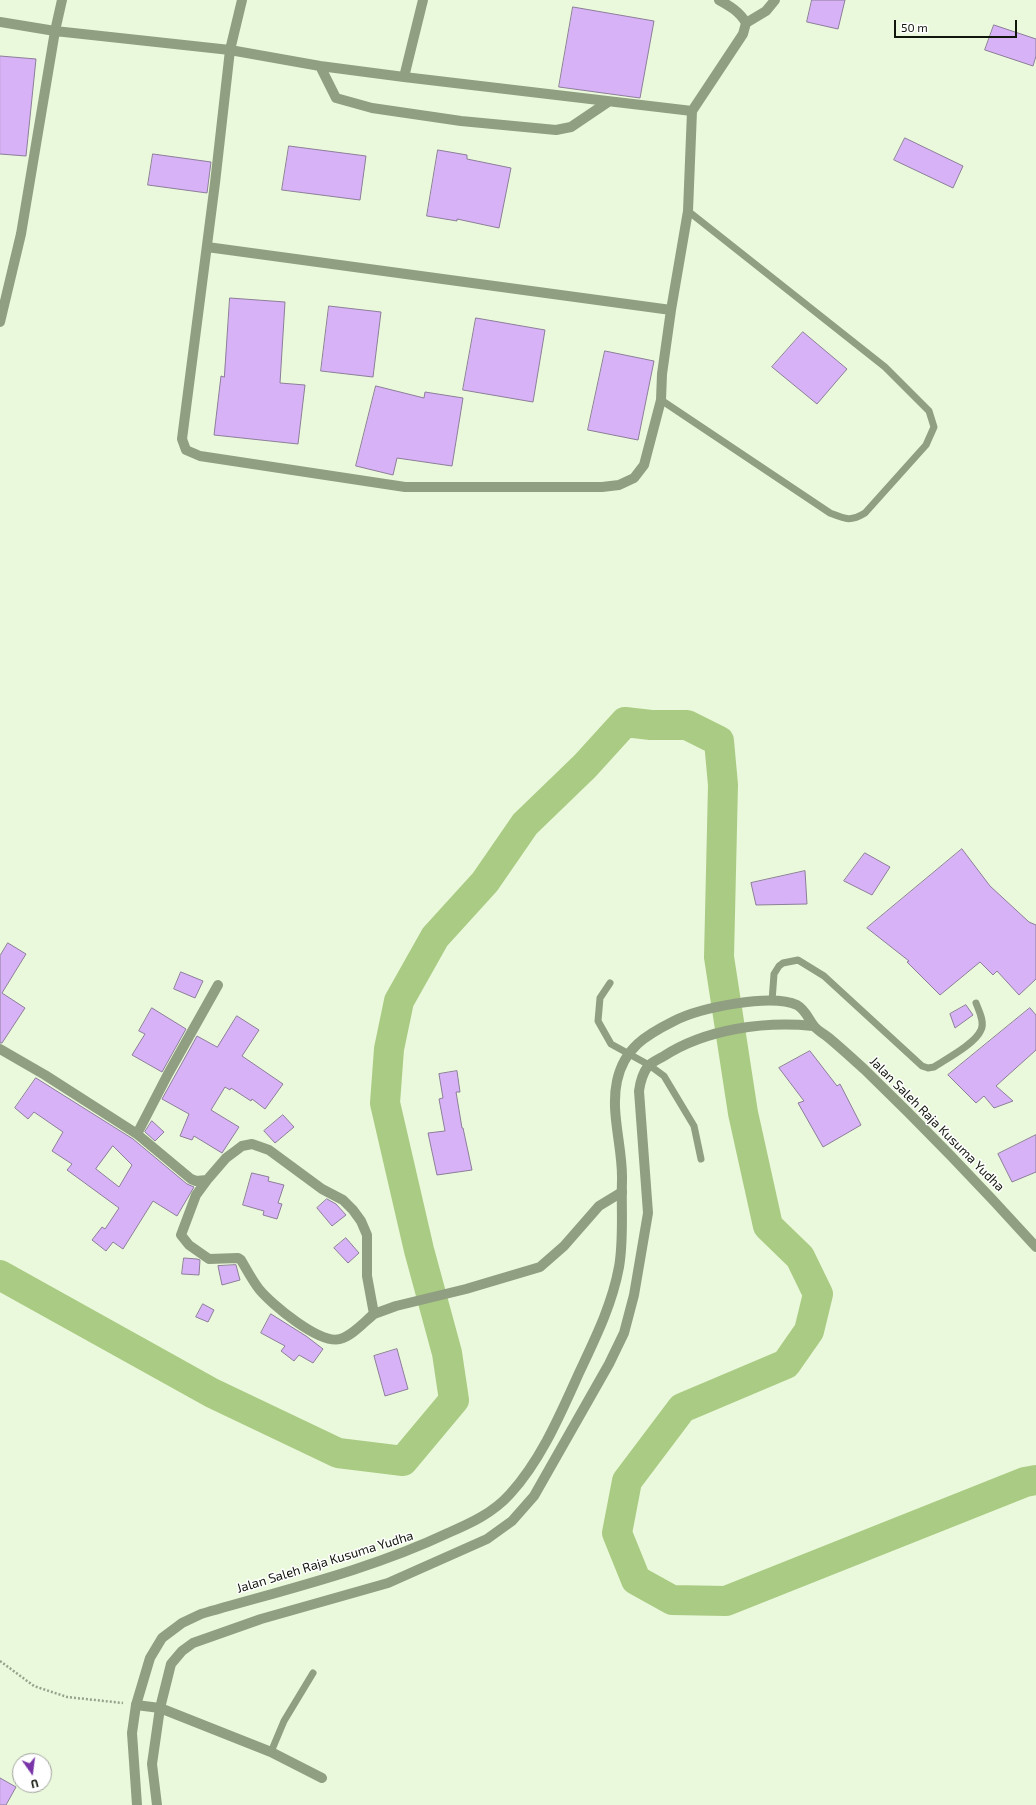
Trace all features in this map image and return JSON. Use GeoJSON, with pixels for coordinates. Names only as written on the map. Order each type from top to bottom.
{"type":"FeatureCollection","features":[{"type":"Feature","properties":{"kind":"street"},"geometry":{"type":"LineString","coordinates":[[0,322],[21,234],[55,31],[62,0]]}},
{"type":"Feature","properties":{"kind":"street"},"geometry":{"type":"LineString","coordinates":[[242,0],[230,50],[207,247],[182,439],[186,450],[200,456],[406,487],[602,487],[619,485],[634,478],[644,465],[661,400],[662,374],[670,310],[688,211],[692,111],[743,34],[746,23],[766,11],[775,0]]}},
{"type":"Feature","properties":{"kind":"street"},"geometry":{"type":"LineString","coordinates":[[404,77],[423,0]]}},
{"type":"Feature","properties":{"kind":"street"},"geometry":{"type":"LineString","coordinates":[[719,0],[733,8],[742,16],[746,23]]}},
{"type":"Feature","properties":{"kind":"street"},"geometry":{"type":"LineString","coordinates":[[0,22],[55,31],[230,50],[320,66],[404,77],[692,111]]}},
{"type":"Feature","properties":{"kind":"street"},"geometry":{"type":"LineString","coordinates":[[320,66],[336,98],[372,108],[462,121],[556,130],[571,127],[608,102]]}},
{"type":"Feature","properties":{"kind":"street"},"geometry":{"type":"LineString","coordinates":[[207,247],[670,310]]}},
{"type":"Feature","properties":{"kind":"street"},"geometry":{"type":"LineString","coordinates":[[137,1134],[168,1074],[218,985]]}},
{"type":"Feature","properties":{"kind":"street","name":"Jalan Saleh Raja Kusuma Yudha"},"geometry":{"type":"LineString","coordinates":[[137,1805],[132,1733],[136,1705],[150,1658],[162,1638],[182,1623],[201,1614],[375,1563],[420,1546],[484,1516],[508,1496],[533,1464],[558,1419],[612,1298],[620,1263],[622,1192],[622,1168],[615,1112],[616,1084],[620,1068],[628,1053],[649,1033],[684,1015],[748,1001],[772,1001],[795,1004],[802,1008],[813,1026],[863,1068],[1007,1213],[1036,1247]]}},
{"type":"Feature","properties":{"kind":"street"},"geometry":{"type":"LineString","coordinates":[[157,1805],[152,1764],[160,1708],[171,1664],[182,1651],[193,1643],[261,1619],[388,1583],[487,1539],[512,1521],[534,1496],[609,1364],[624,1333],[634,1295],[648,1213],[639,1091],[640,1084],[649,1065],[694,1040],[745,1028],[790,1024],[813,1026]]}},
{"type":"Feature","properties":{"kind":"street"},"geometry":{"type":"LineString","coordinates":[[0,1049],[45,1075],[137,1134],[191,1179],[196,1181],[207,1180]]}},
{"type":"Feature","properties":{"kind":"street"},"geometry":{"type":"LineString","coordinates":[[374,1314],[367,1276],[367,1235],[362,1221],[343,1200],[322,1189],[269,1150],[252,1144],[242,1146],[226,1158],[196,1195],[181,1235],[189,1245],[209,1259],[238,1258],[241,1260],[259,1289],[267,1298],[293,1319],[320,1336],[332,1340],[340,1339],[352,1332],[374,1314],[396,1306],[466,1289],[540,1267],[564,1246],[599,1206],[622,1192]]}},
{"type":"Feature","properties":{"kind":"street"},"geometry":{"type":"LineString","coordinates":[[136,1705],[160,1708],[271,1752],[322,1778]]}},
{"type":"Feature","properties":{"kind":"lane"},"geometry":{"type":"LineString","coordinates":[[661,400],[830,513],[845,520],[857,518],[865,513],[926,445],[934,427],[929,411],[885,367],[688,211]]}},
{"type":"Feature","properties":{"kind":"lane"},"geometry":{"type":"LineString","coordinates":[[772,1001],[774,974],[778,966],[783,963],[798,960],[824,976],[922,1066],[928,1068],[934,1067],[975,1039],[982,1030],[982,1020],[976,1003]]}},
{"type":"Feature","properties":{"kind":"lane"},"geometry":{"type":"LineString","coordinates":[[610,983],[600,998],[598,1021],[611,1044],[649,1065],[664,1076],[694,1126],[701,1159]]}},
{"type":"Feature","properties":{"kind":"lane"},"geometry":{"type":"LineString","coordinates":[[271,1752],[284,1721],[313,1673]]}},
{"type":"Feature","properties":{"kind":"path"},"geometry":{"type":"LineString","coordinates":[[0,1661],[34,1686],[66,1697],[136,1705]]}},
{"type":"Feature","properties":{"kind":"building"},"geometry":{"type":"Polygon","coordinates":[[[812,0],[845,0],[838,29],[807,22],[812,0]]]}},
{"type":"Feature","properties":{"kind":"building"},"geometry":{"type":"Polygon","coordinates":[[[573,7],[654,21],[640,98],[559,87],[573,7]]]}},
{"type":"Feature","properties":{"kind":"building"},"geometry":{"type":"Polygon","coordinates":[[[994,25],[1036,39],[1036,56],[1033,66],[985,50],[994,25]]]}},
{"type":"Feature","properties":{"kind":"building"},"geometry":{"type":"Polygon","coordinates":[[[0,56],[36,59],[26,156],[0,154],[0,56]]]}},
{"type":"Feature","properties":{"kind":"building"},"geometry":{"type":"Polygon","coordinates":[[[905,138],[963,166],[953,188],[894,160],[905,138]]]}},
{"type":"Feature","properties":{"kind":"building"},"geometry":{"type":"Polygon","coordinates":[[[289,146],[366,156],[360,200],[282,190],[289,146]]]}},
{"type":"Feature","properties":{"kind":"building"},"geometry":{"type":"Polygon","coordinates":[[[438,150],[467,155],[467,159],[511,168],[499,228],[457,219],[457,221],[427,216],[438,150]]]}},
{"type":"Feature","properties":{"kind":"building"},"geometry":{"type":"Polygon","coordinates":[[[153,154],[211,162],[207,193],[148,185],[153,154]]]}},
{"type":"Feature","properties":{"kind":"building"},"geometry":{"type":"Polygon","coordinates":[[[230,298],[285,302],[280,383],[305,385],[298,444],[214,435],[221,376],[224,377],[230,298]]]}},
{"type":"Feature","properties":{"kind":"building"},"geometry":{"type":"Polygon","coordinates":[[[329,306],[381,312],[373,377],[321,371],[329,306]]]}},
{"type":"Feature","properties":{"kind":"building"},"geometry":{"type":"Polygon","coordinates":[[[476,318],[545,330],[533,402],[463,390],[476,318]]]}},
{"type":"Feature","properties":{"kind":"building"},"geometry":{"type":"Polygon","coordinates":[[[803,332],[847,369],[817,404],[772,367],[803,332]]]}},
{"type":"Feature","properties":{"kind":"building"},"geometry":{"type":"Polygon","coordinates":[[[605,351],[654,361],[638,440],[588,430],[605,351]]]}},
{"type":"Feature","properties":{"kind":"building"},"geometry":{"type":"Polygon","coordinates":[[[376,386],[424,398],[425,392],[463,398],[452,466],[397,458],[393,475],[356,466],[376,386]]]}},
{"type":"Feature","properties":{"kind":"building"},"geometry":{"type":"Polygon","coordinates":[[[962,849],[990,886],[1029,922],[1036,925],[1036,979],[1019,995],[997,971],[993,975],[980,962],[940,995],[907,962],[909,961],[867,928],[962,849]]]}},
{"type":"Feature","properties":{"kind":"building"},"geometry":{"type":"Polygon","coordinates":[[[865,853],[890,867],[872,895],[844,881],[865,853]]]}},
{"type":"Feature","properties":{"kind":"building"},"geometry":{"type":"Polygon","coordinates":[[[805,871],[807,904],[756,905],[751,883],[805,871]]]}},
{"type":"Feature","properties":{"kind":"building"},"geometry":{"type":"Polygon","coordinates":[[[8,943],[26,954],[2,993],[25,1008],[2,1043],[0,1043],[0,956],[8,943]]]}},
{"type":"Feature","properties":{"kind":"building"},"geometry":{"type":"Polygon","coordinates":[[[181,972],[203,981],[195,998],[174,989],[181,972]]]}},
{"type":"Feature","properties":{"kind":"building"},"geometry":{"type":"Polygon","coordinates":[[[966,1005],[973,1015],[955,1028],[950,1014],[966,1005]]]}},
{"type":"Feature","properties":{"kind":"building"},"geometry":{"type":"Polygon","coordinates":[[[152,1008],[186,1029],[162,1072],[132,1055],[145,1034],[139,1031],[152,1008]]]}},
{"type":"Feature","properties":{"kind":"building"},"geometry":{"type":"Polygon","coordinates":[[[1030,1008],[1036,1015],[1036,1050],[996,1086],[1013,1101],[994,1108],[984,1096],[976,1103],[948,1075],[1030,1008]]]}},
{"type":"Feature","properties":{"kind":"building"},"geometry":{"type":"Polygon","coordinates":[[[237,1016],[259,1030],[242,1056],[283,1084],[265,1109],[252,1099],[251,1101],[231,1088],[230,1090],[225,1087],[211,1110],[239,1127],[222,1153],[194,1136],[192,1140],[180,1136],[189,1114],[162,1099],[197,1036],[217,1047],[237,1016]]]}},
{"type":"Feature","properties":{"kind":"building"},"geometry":{"type":"Polygon","coordinates":[[[810,1051],[837,1086],[840,1084],[861,1125],[823,1147],[798,1103],[804,1101],[779,1068],[810,1051]]]}},
{"type":"Feature","properties":{"kind":"building"},"geometry":{"type":"Polygon","coordinates":[[[457,1071],[460,1092],[456,1092],[462,1128],[472,1170],[437,1175],[428,1133],[445,1131],[439,1099],[443,1098],[439,1074],[457,1071]]]}},
{"type":"Feature","properties":{"kind":"building"},"geometry":{"type":"Polygon","coordinates":[[[36,1078],[133,1139],[187,1184],[194,1187],[177,1216],[153,1201],[123,1249],[113,1242],[106,1251],[92,1240],[102,1227],[105,1229],[119,1208],[67,1170],[72,1164],[52,1151],[63,1132],[34,1112],[28,1119],[15,1108],[36,1078]],[[113,1146],[96,1169],[119,1187],[132,1165],[113,1146]]]}},
{"type":"Feature","properties":{"kind":"building"},"geometry":{"type":"Polygon","coordinates":[[[283,1115],[294,1127],[275,1143],[264,1131],[283,1115]]]}},
{"type":"Feature","properties":{"kind":"building"},"geometry":{"type":"Polygon","coordinates":[[[152,1121],[164,1132],[155,1141],[145,1132],[152,1121]]]}},
{"type":"Feature","properties":{"kind":"building"},"geometry":{"type":"Polygon","coordinates":[[[1036,1135],[1036,1172],[1012,1182],[998,1154],[1036,1135]]]}},
{"type":"Feature","properties":{"kind":"building"},"geometry":{"type":"Polygon","coordinates":[[[252,1173],[269,1177],[268,1181],[284,1185],[278,1203],[282,1204],[277,1219],[263,1215],[264,1211],[243,1205],[252,1173]]]}},
{"type":"Feature","properties":{"kind":"building"},"geometry":{"type":"Polygon","coordinates":[[[327,1199],[336,1204],[346,1215],[332,1226],[317,1208],[327,1199]]]}},
{"type":"Feature","properties":{"kind":"building"},"geometry":{"type":"Polygon","coordinates":[[[346,1238],[359,1253],[348,1263],[334,1248],[346,1238]]]}},
{"type":"Feature","properties":{"kind":"building"},"geometry":{"type":"Polygon","coordinates":[[[184,1258],[200,1260],[199,1275],[182,1274],[184,1258]]]}},
{"type":"Feature","properties":{"kind":"building"},"geometry":{"type":"Polygon","coordinates":[[[236,1265],[240,1280],[222,1285],[218,1266],[236,1265]]]}},
{"type":"Feature","properties":{"kind":"building"},"geometry":{"type":"Polygon","coordinates":[[[203,1304],[214,1310],[208,1322],[196,1317],[203,1304]]]}},
{"type":"Feature","properties":{"kind":"building"},"geometry":{"type":"Polygon","coordinates":[[[271,1314],[306,1336],[323,1349],[313,1363],[299,1355],[294,1361],[281,1351],[285,1346],[261,1333],[271,1314]]]}},
{"type":"Feature","properties":{"kind":"building"},"geometry":{"type":"Polygon","coordinates":[[[397,1349],[408,1389],[385,1396],[374,1356],[397,1349]]]}},
{"type":"Feature","properties":{"kind":"building"},"geometry":{"type":"Polygon","coordinates":[[[0,1778],[12,1785],[13,1793],[6,1805],[0,1805],[0,1778]]]}},
{"type":"Feature","properties":{"kind":"waterway"},"geometry":{"type":"LineString","coordinates":[[0,1275],[212,1393],[338,1453],[403,1461],[454,1400],[447,1353],[419,1250],[385,1103],[389,1049],[399,1001],[435,937],[485,882],[525,824],[585,766],[625,722],[651,725],[687,725],[719,741],[723,785],[719,957],[743,1113],[768,1226],[800,1257],[818,1294],[809,1331],[786,1364],[682,1408],[627,1481],[617,1533],[636,1580],[672,1600],[726,1601],[1025,1482],[1036,1480]]}}]}
